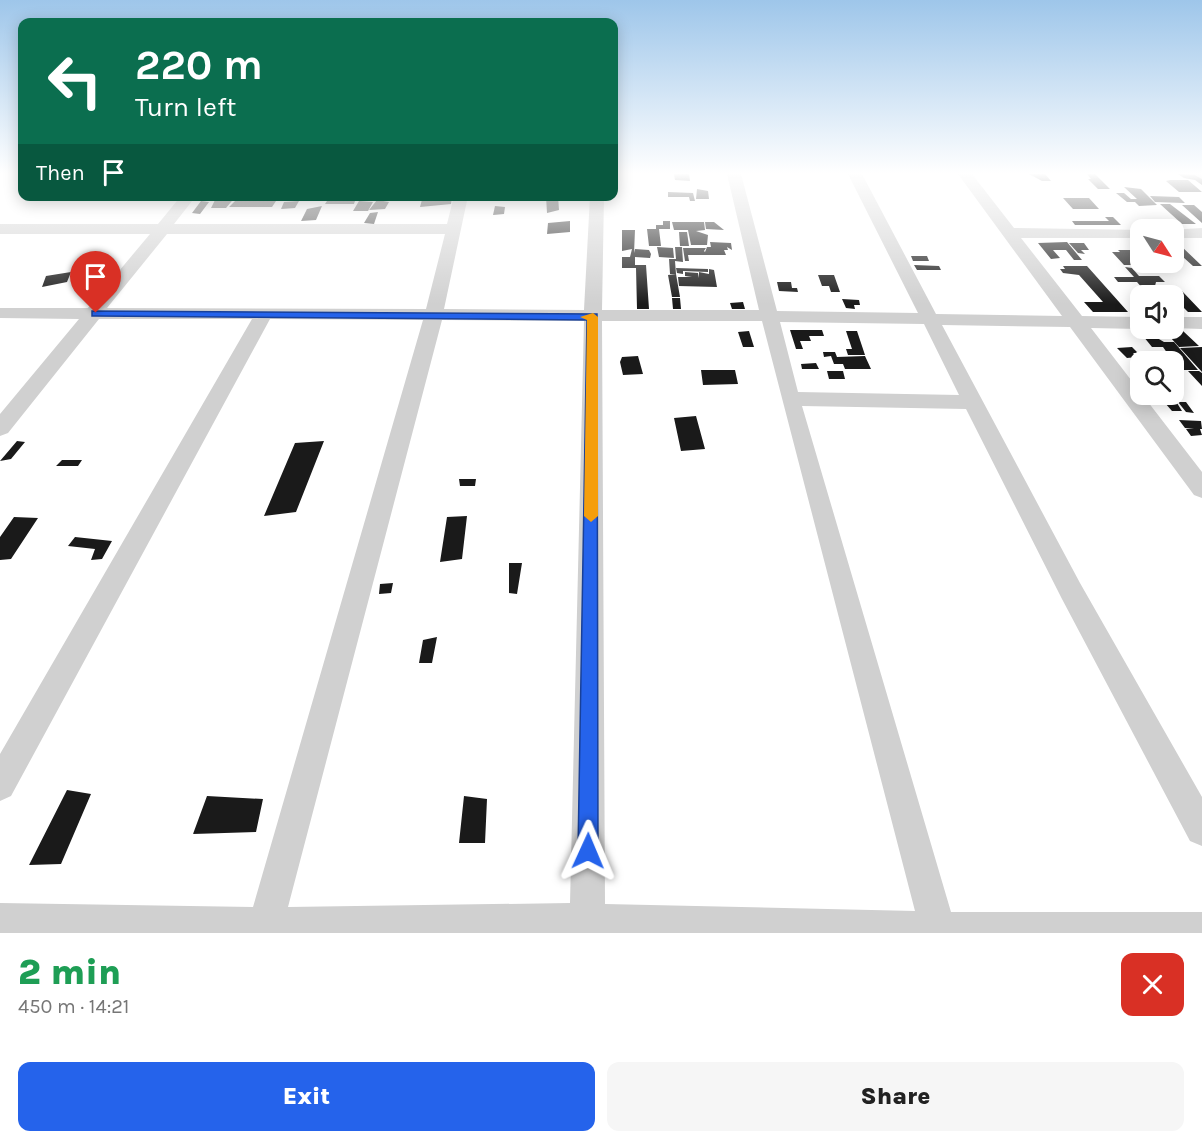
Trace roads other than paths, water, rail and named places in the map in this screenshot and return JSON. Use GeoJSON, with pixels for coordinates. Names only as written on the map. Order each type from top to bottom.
{"type":"FeatureCollection","features":[{"type":"Feature","properties":{"kind":"street"},"geometry":{"type":"LineString","coordinates":[[0,428],[96,313],[170,218]]}},
{"type":"Feature","properties":{"kind":"street"},"geometry":{"type":"LineString","coordinates":[[264,929],[434,315],[456,218]]}},
{"type":"Feature","properties":{"kind":"street"},"geometry":{"type":"LineString","coordinates":[[587,927],[593,317],[596,218]]}},
{"type":"Feature","properties":{"kind":"street"},"geometry":{"type":"LineString","coordinates":[[744,218],[790,399],[938,931]]}},
{"type":"Feature","properties":{"kind":"street"},"geometry":{"type":"LineString","coordinates":[[878,218],[1071,591],[1202,829]]}},
{"type":"Feature","properties":{"kind":"street"},"geometry":{"type":"LineString","coordinates":[[998,218],[1202,489]]}},
{"type":"Feature","properties":{"kind":"street"},"geometry":{"type":"LineString","coordinates":[[0,229],[454,229]]}},
{"type":"Feature","properties":{"kind":"street"},"geometry":{"type":"LineString","coordinates":[[1010,233],[1130,233]]}},
{"type":"Feature","properties":{"kind":"street"},"geometry":{"type":"LineString","coordinates":[[1184,233],[1202,233]]}},
{"type":"Feature","properties":{"kind":"street"},"geometry":{"type":"LineString","coordinates":[[0,313],[768,316],[1130,322]]}},
{"type":"Feature","properties":{"kind":"street"},"geometry":{"type":"LineString","coordinates":[[0,785],[264,314]]}},
{"type":"Feature","properties":{"kind":"street"},"geometry":{"type":"LineString","coordinates":[[1184,322],[1202,322]]}},
{"type":"Feature","properties":{"kind":"street"},"geometry":{"type":"LineString","coordinates":[[790,399],[972,402]]}},
{"type":"Feature","properties":{"kind":"street"},"geometry":{"type":"LineString","coordinates":[[0,921],[264,929],[587,927],[938,931],[1202,930]]}}]}
